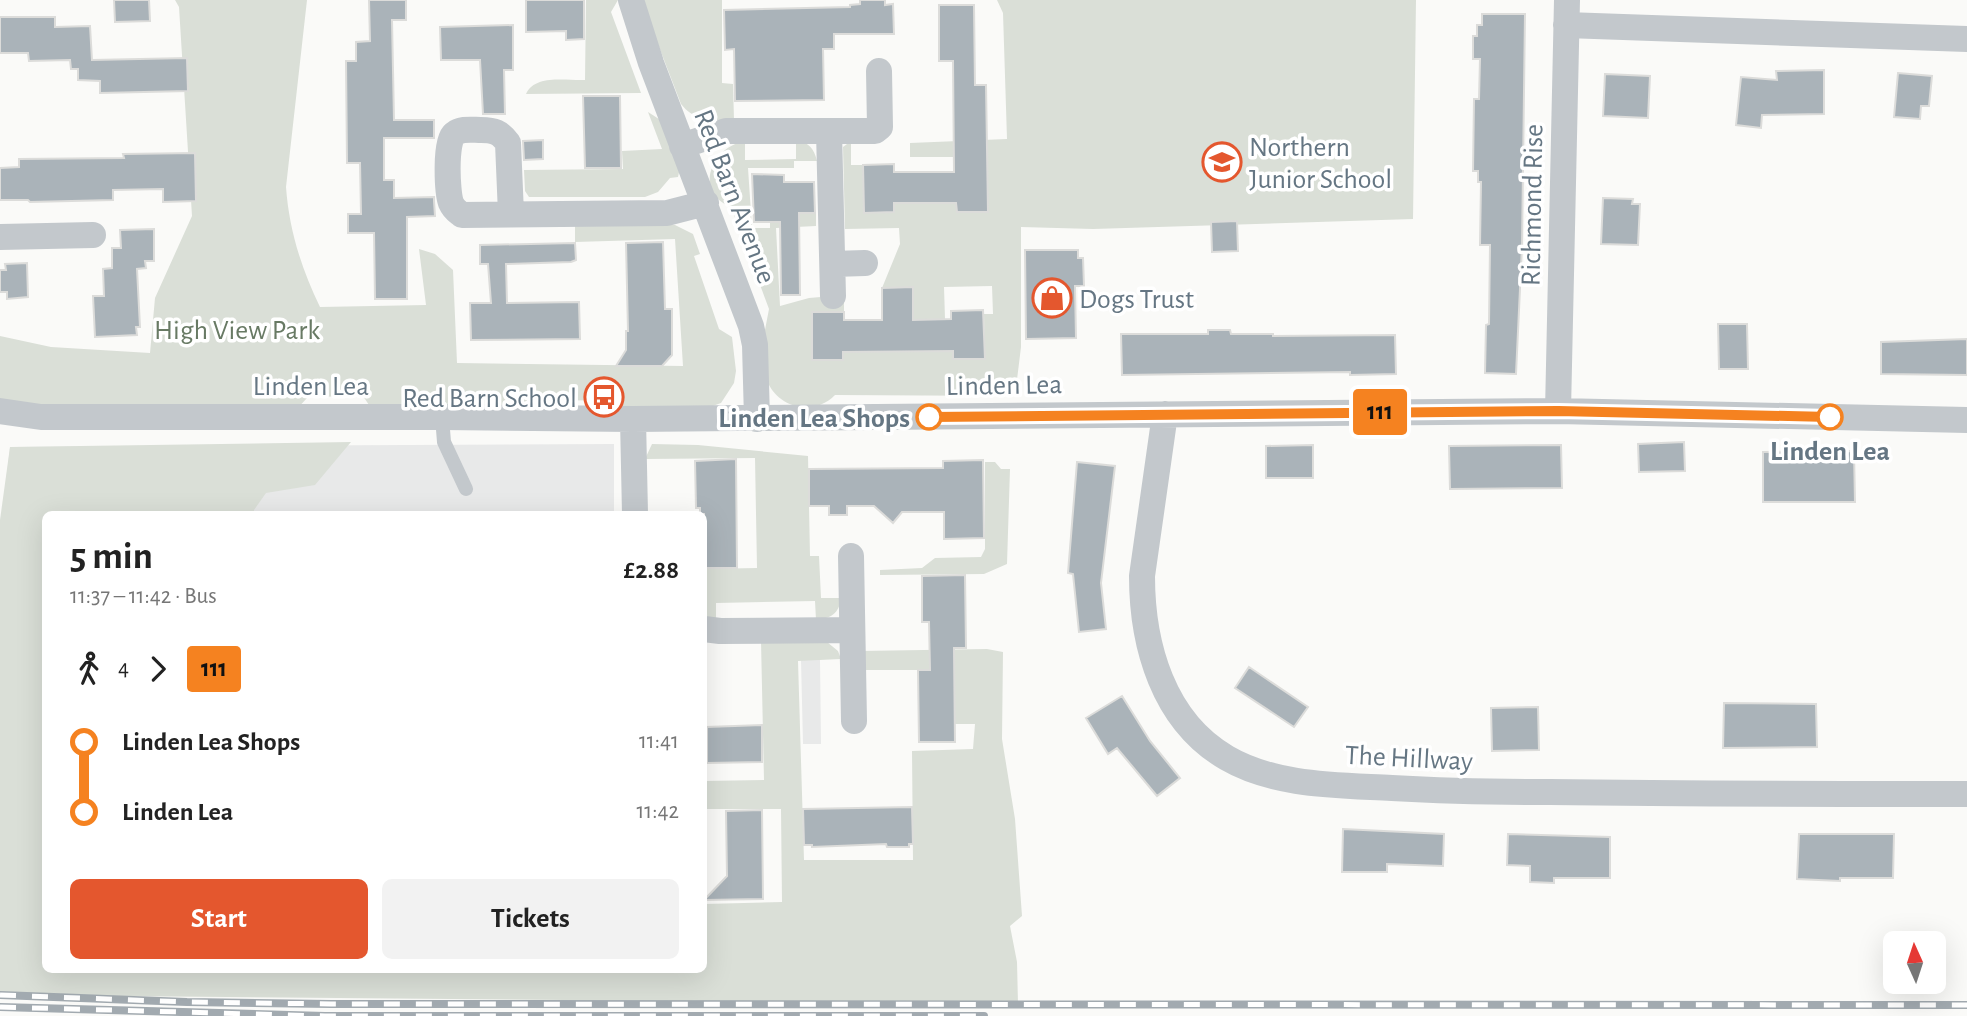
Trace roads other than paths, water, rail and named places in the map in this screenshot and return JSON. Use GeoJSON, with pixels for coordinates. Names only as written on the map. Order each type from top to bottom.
{"type":"FeatureCollection","features":[{"type":"Feature","properties":{"kind":"street","name":"Red Barn Avenue"},"geometry":{"type":"LineString","coordinates":[[631,0],[651,63],[751,326],[755,345],[757,419]]}},
{"type":"Feature","properties":{"kind":"street"},"geometry":{"type":"LineString","coordinates":[[1567,12],[1967,39]]}},
{"type":"Feature","properties":{"kind":"street","name":"Richmond Rise"},"geometry":{"type":"LineString","coordinates":[[1558,411],[1567,12]]}},
{"type":"Feature","properties":{"kind":"street"},"geometry":{"type":"LineString","coordinates":[[682,146],[726,131],[875,131],[880,127],[879,71]]}},
{"type":"Feature","properties":{"kind":"street"},"geometry":{"type":"LineString","coordinates":[[829,131],[833,296]]}},
{"type":"Feature","properties":{"kind":"street"},"geometry":{"type":"LineString","coordinates":[[511,214],[667,213],[706,203]]}},
{"type":"Feature","properties":{"kind":"street"},"geometry":{"type":"LineString","coordinates":[[0,237],[93,235]]}},
{"type":"Feature","properties":{"kind":"street"},"geometry":{"type":"LineString","coordinates":[[833,264],[865,263]]}},
{"type":"Feature","properties":{"kind":"street","name":"Linden Lea"},"geometry":{"type":"LineString","coordinates":[[0,411],[41,418],[442,416],[757,419],[1558,411],[1967,420]]}},
{"type":"Feature","properties":{"kind":"street","name":"The Hillway"},"geometry":{"type":"LineString","coordinates":[[1165,414],[1142,576],[1146,630],[1159,679],[1181,718],[1206,743],[1227,758],[1253,769],[1295,780],[1447,791],[1967,794]]}},
{"type":"Feature","properties":{"kind":"street"},"geometry":{"type":"LineString","coordinates":[[633,419],[635,511]]}},
{"type":"Feature","properties":{"kind":"street"},"geometry":{"type":"LineString","coordinates":[[851,556],[854,721]]}},
{"type":"Feature","properties":{"kind":"street"},"geometry":{"type":"LineString","coordinates":[[707,629],[852,630]]}},
{"type":"Feature","properties":{"kind":"lane"},"geometry":{"type":"LineString","coordinates":[[442,416],[444,442],[466,489]]}},
{"type":"Feature","properties":{"kind":"railway"},"geometry":{"type":"LineString","coordinates":[[0,995],[331,1004],[1967,1005]]}},
{"type":"Feature","properties":{"kind":"railway"},"geometry":{"type":"LineString","coordinates":[[0,1007],[325,1016],[984,1016]]}},
{"type":"Feature","properties":{"kind":"place","name":"Northern Junior School"},"geometry":{"type":"Point","coordinates":[1222,162]}},
{"type":"Feature","properties":{"kind":"place","name":"Dogs Trust"},"geometry":{"type":"Point","coordinates":[1052,298]}},
{"type":"Feature","properties":{"kind":"place","name":"Red Barn School"},"geometry":{"type":"Point","coordinates":[604,397]}},
{"type":"Feature","properties":{"kind":"place","name":"Linden Lea Shops"},"geometry":{"type":"Point","coordinates":[929,417]}},
{"type":"Feature","properties":{"kind":"place","name":"Linden Lea"},"geometry":{"type":"Point","coordinates":[1830,417]}},
{"type":"Feature","properties":{"kind":"park label","name":"High View Park"},"geometry":{"type":"Point","coordinates":[237,329]}}]}
